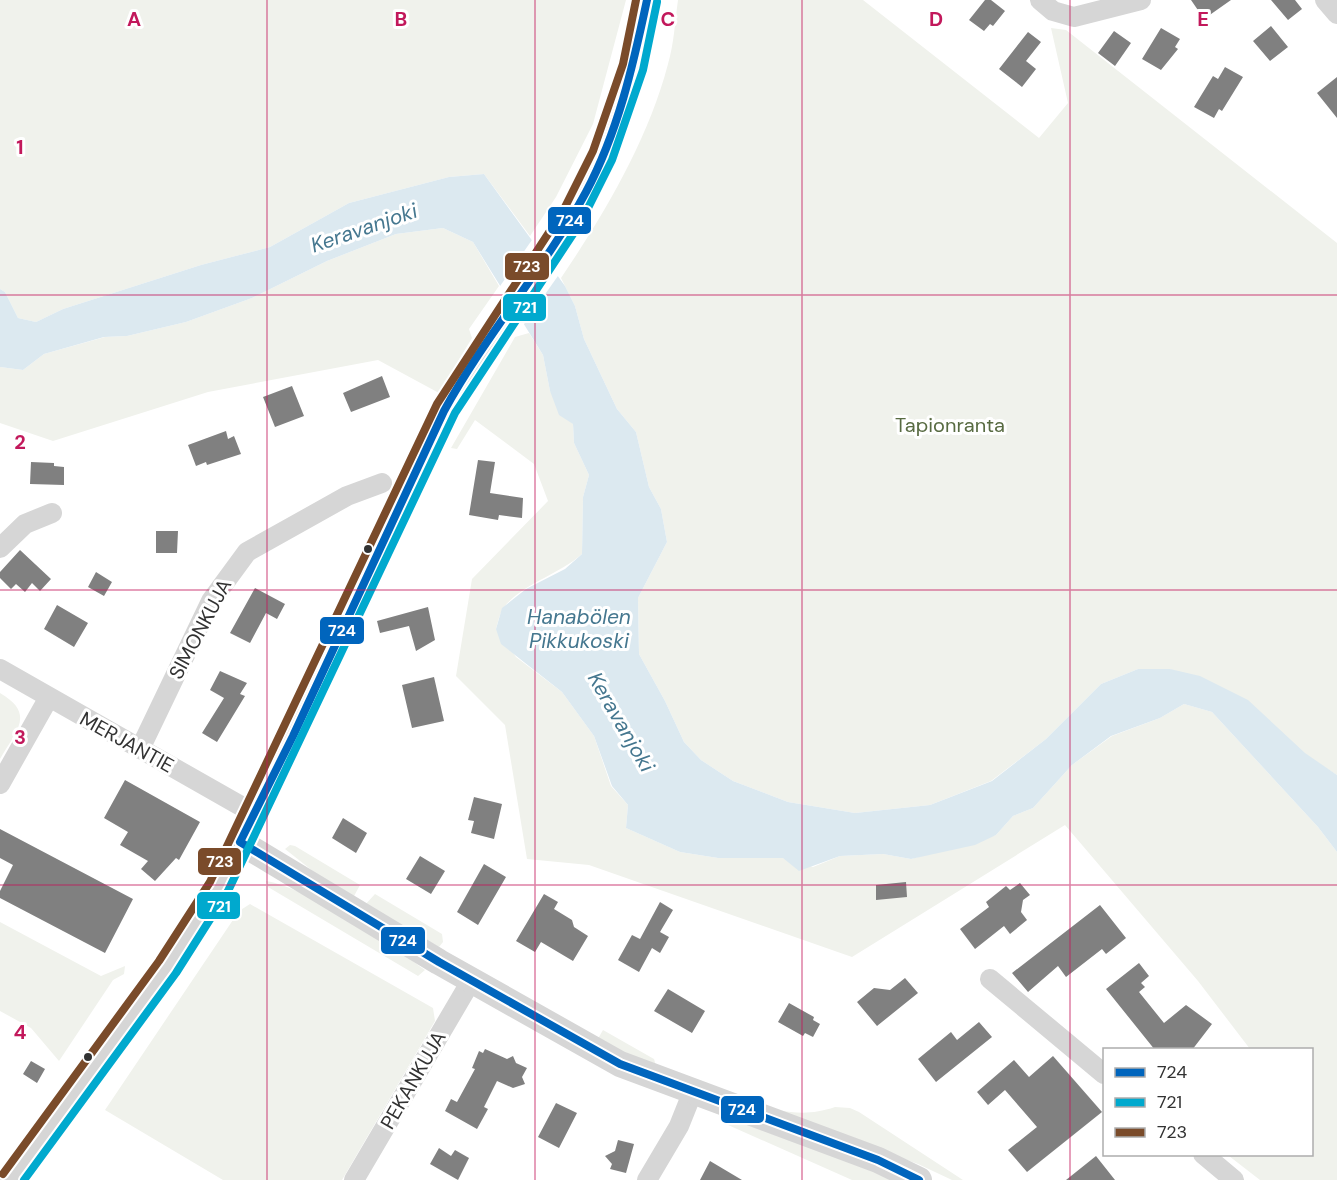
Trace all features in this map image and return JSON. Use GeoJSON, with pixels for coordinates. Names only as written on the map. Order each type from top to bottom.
{"type":"FeatureCollection","features":[{"type":"Feature","properties":{"kind":"street"},"geometry":{"type":"LineString","coordinates":[[11,1180],[168,967],[219,887],[441,417],[501,320],[561,232],[603,155],[620,112],[633,67],[646,0]]}},
{"type":"Feature","properties":{"kind":"street"},"geometry":{"type":"LineString","coordinates":[[1040,0],[1053,11],[1074,17],[1141,0]]}},
{"type":"Feature","properties":{"kind":"street"},"geometry":{"type":"LineString","coordinates":[[1325,0],[1337,14]]}},
{"type":"Feature","properties":{"kind":"street","name":"SIMONKUJA"},"geometry":{"type":"LineString","coordinates":[[140,749],[211,601],[247,552],[347,496],[382,483]]}},
{"type":"Feature","properties":{"kind":"street"},"geometry":{"type":"LineString","coordinates":[[0,548],[25,524],[52,513]]}},
{"type":"Feature","properties":{"kind":"street","name":"MERJANTIE"},"geometry":{"type":"LineString","coordinates":[[0,669],[48,699],[255,814]]}},
{"type":"Feature","properties":{"kind":"street"},"geometry":{"type":"LineString","coordinates":[[0,784],[48,699]]}},
{"type":"Feature","properties":{"kind":"street"},"geometry":{"type":"LineString","coordinates":[[240,842],[471,981],[620,1064],[878,1160],[918,1180]]}},
{"type":"Feature","properties":{"kind":"street"},"geometry":{"type":"LineString","coordinates":[[990,979],[1103,1073]]}},
{"type":"Feature","properties":{"kind":"street","name":"PEKANKUJA"},"geometry":{"type":"LineString","coordinates":[[354,1180],[471,981]]}},
{"type":"Feature","properties":{"kind":"street"},"geometry":{"type":"LineString","coordinates":[[647,1180],[679,1126],[693,1091]]}},
{"type":"Feature","properties":{"kind":"street"},"geometry":{"type":"LineString","coordinates":[[1204,1156],[1234,1180]]}},
{"type":"Feature","properties":{"kind":"green space"},"geometry":{"type":"Polygon","coordinates":[[[0,0],[626,0],[593,124],[556,197],[530,236],[484,174],[449,177],[349,203],[270,247],[201,265],[63,309],[36,322],[18,318],[5,292],[0,289],[0,0]]]}},
{"type":"Feature","properties":{"kind":"green space","name":"Tapionranta"},"geometry":{"type":"Polygon","coordinates":[[[678,0],[863,0],[1039,138],[1068,103],[1051,28],[1066,30],[1337,243],[1337,775],[1170,669],[1138,669],[1101,684],[1046,739],[991,781],[930,805],[855,813],[788,802],[733,781],[701,760],[684,742],[639,654],[638,598],[667,542],[661,509],[649,487],[636,432],[617,409],[584,339],[575,306],[561,278],[609,202],[649,120],[670,56],[678,0]]]}},
{"type":"Feature","properties":{"kind":"green space"},"geometry":{"type":"Polygon","coordinates":[[[443,228],[473,242],[499,286],[469,329],[472,338],[439,393],[378,360],[208,392],[53,441],[0,423],[0,367],[23,370],[44,354],[105,337],[127,336],[186,322],[252,298],[327,261],[396,234],[443,228]]]}},
{"type":"Feature","properties":{"kind":"green space"},"geometry":{"type":"Polygon","coordinates":[[[529,333],[543,355],[550,391],[573,424],[574,443],[589,475],[583,497],[582,554],[512,599],[503,609],[496,629],[516,657],[562,692],[594,736],[611,786],[628,805],[626,828],[680,852],[718,858],[783,858],[813,867],[840,856],[883,854],[911,859],[996,835],[1013,816],[1033,808],[1072,765],[1112,736],[1160,718],[1184,704],[1212,712],[1318,827],[1337,852],[1337,1180],[1260,1180],[1229,1156],[1313,1156],[1313,1048],[1249,1048],[1198,981],[1065,825],[852,957],[589,865],[527,859],[505,725],[456,676],[472,579],[548,501],[534,464],[475,420],[457,449],[451,448],[515,337],[529,333]]]}},
{"type":"Feature","properties":{"kind":"green space"},"geometry":{"type":"Polygon","coordinates":[[[0,693],[17,708],[20,723],[0,759],[0,693]]]}},
{"type":"Feature","properties":{"kind":"green space"},"geometry":{"type":"Polygon","coordinates":[[[290,845],[360,885],[353,898],[333,887],[285,849],[290,845]]]}},
{"type":"Feature","properties":{"kind":"green space"},"geometry":{"type":"Polygon","coordinates":[[[266,881],[304,894],[326,905],[425,970],[418,976],[268,887],[266,881]]]}},
{"type":"Feature","properties":{"kind":"green space"},"geometry":{"type":"Polygon","coordinates":[[[375,894],[442,934],[443,942],[439,947],[364,906],[375,894]]]}},
{"type":"Feature","properties":{"kind":"green space"},"geometry":{"type":"Polygon","coordinates":[[[250,904],[433,1008],[435,1021],[342,1180],[223,1180],[105,1110],[239,911],[250,904]]]}},
{"type":"Feature","properties":{"kind":"green space"},"geometry":{"type":"Polygon","coordinates":[[[0,922],[101,976],[125,966],[124,974],[113,980],[59,1061],[31,1028],[0,1011],[0,922]]]}},
{"type":"Feature","properties":{"kind":"green space"},"geometry":{"type":"Polygon","coordinates":[[[603,1030],[654,1059],[657,1069],[596,1042],[603,1030]]]}},
{"type":"Feature","properties":{"kind":"green space"},"geometry":{"type":"Polygon","coordinates":[[[835,1107],[850,1108],[859,1112],[963,1180],[952,1180],[918,1164],[776,1113],[778,1110],[800,1113],[835,1107]]]}},
{"type":"Feature","properties":{"kind":"green space"},"geometry":{"type":"Polygon","coordinates":[[[725,1115],[866,1166],[891,1180],[852,1180],[728,1125],[723,1122],[725,1115]]]}},
{"type":"Feature","properties":{"kind":"water"},"geometry":{"type":"Polygon","coordinates":[[[484,174],[565,286],[575,306],[584,339],[617,409],[636,432],[649,487],[661,509],[667,542],[638,598],[639,654],[684,742],[701,760],[733,781],[788,802],[855,813],[930,805],[992,781],[1046,739],[1101,684],[1138,669],[1170,669],[1200,676],[1248,700],[1305,753],[1337,775],[1337,852],[1318,827],[1212,712],[1184,704],[1160,718],[1111,736],[1072,765],[1033,808],[1013,816],[996,835],[975,845],[911,859],[883,854],[840,856],[799,871],[783,858],[718,858],[680,852],[626,828],[628,805],[612,786],[594,736],[562,692],[501,644],[496,629],[502,608],[526,589],[565,569],[582,554],[583,497],[589,475],[574,443],[573,424],[559,415],[550,391],[543,355],[473,242],[443,228],[396,234],[327,261],[252,298],[186,322],[127,336],[104,337],[44,354],[23,370],[0,367],[0,289],[5,292],[18,318],[36,322],[63,309],[201,265],[270,247],[349,203],[449,177],[484,174]]]}},
{"type":"Feature","properties":{"kind":"pier"},"geometry":{"type":"Polygon","coordinates":[[[534,237],[560,273],[522,327],[498,289],[534,237]]]}},
{"type":"Feature","properties":{"kind":"building"},"geometry":{"type":"Polygon","coordinates":[[[985,0],[991,0],[1005,11],[993,26],[990,24],[984,31],[969,20],[985,0]]]}},
{"type":"Feature","properties":{"kind":"building"},"geometry":{"type":"Polygon","coordinates":[[[1191,0],[1231,0],[1204,19],[1191,0]]]}},
{"type":"Feature","properties":{"kind":"building"},"geometry":{"type":"Polygon","coordinates":[[[1271,0],[1295,0],[1302,9],[1288,20],[1271,0]]]}},
{"type":"Feature","properties":{"kind":"building"},"geometry":{"type":"Polygon","coordinates":[[[1271,26],[1288,47],[1270,61],[1253,41],[1271,26]]]}},
{"type":"Feature","properties":{"kind":"building"},"geometry":{"type":"Polygon","coordinates":[[[1161,28],[1180,39],[1175,47],[1178,49],[1161,70],[1142,59],[1161,28]]]}},
{"type":"Feature","properties":{"kind":"building"},"geometry":{"type":"Polygon","coordinates":[[[1114,31],[1131,43],[1115,66],[1098,53],[1114,31]]]}},
{"type":"Feature","properties":{"kind":"building"},"geometry":{"type":"Polygon","coordinates":[[[1028,32],[1041,42],[1026,61],[1036,69],[1022,87],[999,69],[1028,32]]]}},
{"type":"Feature","properties":{"kind":"building"},"geometry":{"type":"Polygon","coordinates":[[[1225,67],[1243,77],[1222,111],[1219,109],[1214,118],[1194,107],[1213,76],[1218,79],[1225,67]]]}},
{"type":"Feature","properties":{"kind":"building"},"geometry":{"type":"Polygon","coordinates":[[[1337,77],[1337,118],[1317,93],[1337,77]]]}},
{"type":"Feature","properties":{"kind":"building"},"geometry":{"type":"Polygon","coordinates":[[[382,376],[390,397],[351,412],[343,393],[382,376]]]}},
{"type":"Feature","properties":{"kind":"building"},"geometry":{"type":"Polygon","coordinates":[[[292,386],[304,416],[275,427],[263,397],[292,386]]]}},
{"type":"Feature","properties":{"kind":"building"},"geometry":{"type":"Polygon","coordinates":[[[226,431],[228,439],[234,436],[241,454],[207,465],[206,462],[196,466],[188,445],[226,431]]]}},
{"type":"Feature","properties":{"kind":"building"},"geometry":{"type":"Polygon","coordinates":[[[478,460],[495,462],[490,493],[523,498],[522,518],[499,515],[498,520],[469,515],[478,460]]]}},
{"type":"Feature","properties":{"kind":"building"},"geometry":{"type":"Polygon","coordinates":[[[31,462],[54,463],[54,466],[64,467],[64,485],[30,484],[31,462]]]}},
{"type":"Feature","properties":{"kind":"building"},"geometry":{"type":"Polygon","coordinates":[[[156,531],[178,531],[177,553],[156,553],[156,531]]]}},
{"type":"Feature","properties":{"kind":"building"},"geometry":{"type":"Polygon","coordinates":[[[20,550],[51,579],[40,591],[32,583],[25,592],[16,584],[11,589],[0,578],[0,572],[20,550]]]}},
{"type":"Feature","properties":{"kind":"building"},"geometry":{"type":"Polygon","coordinates":[[[96,572],[112,582],[104,596],[88,587],[96,572]]]}},
{"type":"Feature","properties":{"kind":"building"},"geometry":{"type":"Polygon","coordinates":[[[255,588],[285,604],[277,619],[266,613],[250,643],[230,633],[255,588]]]}},
{"type":"Feature","properties":{"kind":"building"},"geometry":{"type":"Polygon","coordinates":[[[57,605],[88,623],[74,647],[44,629],[57,605]]]}},
{"type":"Feature","properties":{"kind":"building"},"geometry":{"type":"Polygon","coordinates":[[[428,607],[435,640],[416,651],[409,626],[380,633],[377,621],[428,607]]]}},
{"type":"Feature","properties":{"kind":"building"},"geometry":{"type":"Polygon","coordinates":[[[220,671],[247,683],[240,694],[245,696],[217,742],[202,733],[224,698],[210,690],[220,671]]]}},
{"type":"Feature","properties":{"kind":"building"},"geometry":{"type":"Polygon","coordinates":[[[434,677],[444,721],[412,728],[402,685],[434,677]]]}},
{"type":"Feature","properties":{"kind":"building"},"geometry":{"type":"Polygon","coordinates":[[[125,780],[200,822],[179,860],[176,858],[155,881],[141,869],[148,861],[120,845],[128,832],[104,818],[125,780]]]}},
{"type":"Feature","properties":{"kind":"building"},"geometry":{"type":"Polygon","coordinates":[[[474,797],[502,804],[494,839],[471,833],[474,821],[468,820],[474,797]]]}},
{"type":"Feature","properties":{"kind":"building"},"geometry":{"type":"Polygon","coordinates":[[[343,818],[367,833],[356,853],[332,838],[343,818]]]}},
{"type":"Feature","properties":{"kind":"building"},"geometry":{"type":"Polygon","coordinates":[[[0,829],[133,899],[105,953],[0,898],[0,891],[13,865],[0,858],[0,829]]]}},
{"type":"Feature","properties":{"kind":"building"},"geometry":{"type":"Polygon","coordinates":[[[420,856],[445,871],[431,894],[406,879],[420,856]]]}},
{"type":"Feature","properties":{"kind":"building"},"geometry":{"type":"Polygon","coordinates":[[[484,864],[506,877],[478,925],[457,912],[484,864]]]}},
{"type":"Feature","properties":{"kind":"building"},"geometry":{"type":"Polygon","coordinates":[[[906,882],[907,897],[876,900],[876,885],[906,882]]]}},
{"type":"Feature","properties":{"kind":"building"},"geometry":{"type":"Polygon","coordinates":[[[1020,883],[1030,895],[1023,900],[1021,912],[1027,920],[1010,934],[1004,926],[975,949],[960,929],[989,907],[986,902],[1006,886],[1010,890],[1020,883]]]}},
{"type":"Feature","properties":{"kind":"building"},"geometry":{"type":"Polygon","coordinates":[[[544,894],[558,902],[554,909],[572,920],[574,927],[588,936],[573,961],[541,942],[535,952],[516,941],[544,894]]]}},
{"type":"Feature","properties":{"kind":"building"},"geometry":{"type":"Polygon","coordinates":[[[660,902],[673,910],[660,932],[669,937],[660,953],[652,948],[639,972],[618,960],[632,935],[640,939],[660,902]]]}},
{"type":"Feature","properties":{"kind":"building"},"geometry":{"type":"Polygon","coordinates":[[[1100,905],[1126,938],[1106,954],[1102,949],[1066,977],[1058,966],[1028,992],[1012,973],[1100,905]]]}},
{"type":"Feature","properties":{"kind":"building"},"geometry":{"type":"Polygon","coordinates":[[[1139,963],[1149,976],[1141,983],[1145,987],[1139,992],[1164,1023],[1186,1005],[1212,1024],[1194,1048],[1153,1048],[1106,989],[1139,963]]]}},
{"type":"Feature","properties":{"kind":"building"},"geometry":{"type":"Polygon","coordinates":[[[905,978],[918,993],[877,1026],[857,1002],[874,988],[890,990],[905,978]]]}},
{"type":"Feature","properties":{"kind":"building"},"geometry":{"type":"Polygon","coordinates":[[[668,989],[705,1011],[692,1033],[654,1011],[668,989]]]}},
{"type":"Feature","properties":{"kind":"building"},"geometry":{"type":"Polygon","coordinates":[[[789,1003],[814,1017],[813,1020],[820,1024],[813,1037],[805,1033],[803,1036],[778,1022],[789,1003]]]}},
{"type":"Feature","properties":{"kind":"building"},"geometry":{"type":"Polygon","coordinates":[[[979,1022],[992,1037],[936,1082],[918,1059],[951,1032],[957,1040],[979,1022]]]}},
{"type":"Feature","properties":{"kind":"building"},"geometry":{"type":"Polygon","coordinates":[[[485,1049],[507,1059],[513,1056],[516,1063],[527,1068],[522,1077],[525,1084],[513,1088],[497,1081],[484,1107],[488,1109],[477,1129],[445,1111],[451,1099],[457,1102],[475,1069],[472,1068],[479,1051],[483,1053],[485,1049]]]}},
{"type":"Feature","properties":{"kind":"building"},"geometry":{"type":"Polygon","coordinates":[[[1053,1056],[1102,1112],[1027,1172],[1008,1150],[1037,1127],[1005,1090],[988,1105],[977,1092],[1014,1060],[1029,1077],[1053,1056]]]}},
{"type":"Feature","properties":{"kind":"building"},"geometry":{"type":"Polygon","coordinates":[[[31,1061],[45,1069],[37,1083],[23,1074],[31,1061]]]}},
{"type":"Feature","properties":{"kind":"building"},"geometry":{"type":"Polygon","coordinates":[[[556,1103],[577,1113],[559,1148],[538,1137],[556,1103]]]}},
{"type":"Feature","properties":{"kind":"building"},"geometry":{"type":"Polygon","coordinates":[[[618,1140],[634,1144],[626,1173],[610,1169],[612,1164],[605,1156],[615,1151],[618,1140]]]}},
{"type":"Feature","properties":{"kind":"building"},"geometry":{"type":"Polygon","coordinates":[[[439,1148],[451,1156],[455,1150],[469,1158],[458,1180],[430,1164],[439,1148]]]}},
{"type":"Feature","properties":{"kind":"building"},"geometry":{"type":"Polygon","coordinates":[[[1096,1156],[1115,1180],[1066,1180],[1096,1156]]]}},
{"type":"Feature","properties":{"kind":"building"},"geometry":{"type":"Polygon","coordinates":[[[710,1161],[742,1180],[700,1180],[710,1161]]]}},
{"type":"Feature","properties":{"kind":"transit line","name":"723"},"geometry":{"type":"LineString","coordinates":[[3,1174],[159,961],[210,882],[437,404],[563,211],[593,151],[623,64],[636,0]]}},
{"type":"Feature","properties":{"kind":"transit line","name":"724"},"geometry":{"type":"LineString","coordinates":[[240,842],[293,736],[444,411],[478,355],[570,220],[586,192],[616,122],[647,0]]}},
{"type":"Feature","properties":{"kind":"transit line","name":"721"},"geometry":{"type":"LineString","coordinates":[[24,1180],[176,973],[228,891],[455,413],[581,222],[612,160],[643,70],[657,2]]}},
{"type":"Feature","properties":{"kind":"transit line","name":"724"},"geometry":{"type":"LineString","coordinates":[[240,842],[439,962],[620,1064],[878,1160],[919,1180]]}},
{"type":"Feature","properties":{"kind":"water label","name":"Keravanjoki"},"geometry":{"type":"Point","coordinates":[364,228]}},
{"type":"Feature","properties":{"kind":"water label","name":"Hanabölen Pikkukoski"},"geometry":{"type":"Point","coordinates":[579,629]}},
{"type":"Feature","properties":{"kind":"water label","name":"Keravanjoki"},"geometry":{"type":"Point","coordinates":[621,722]}}]}
